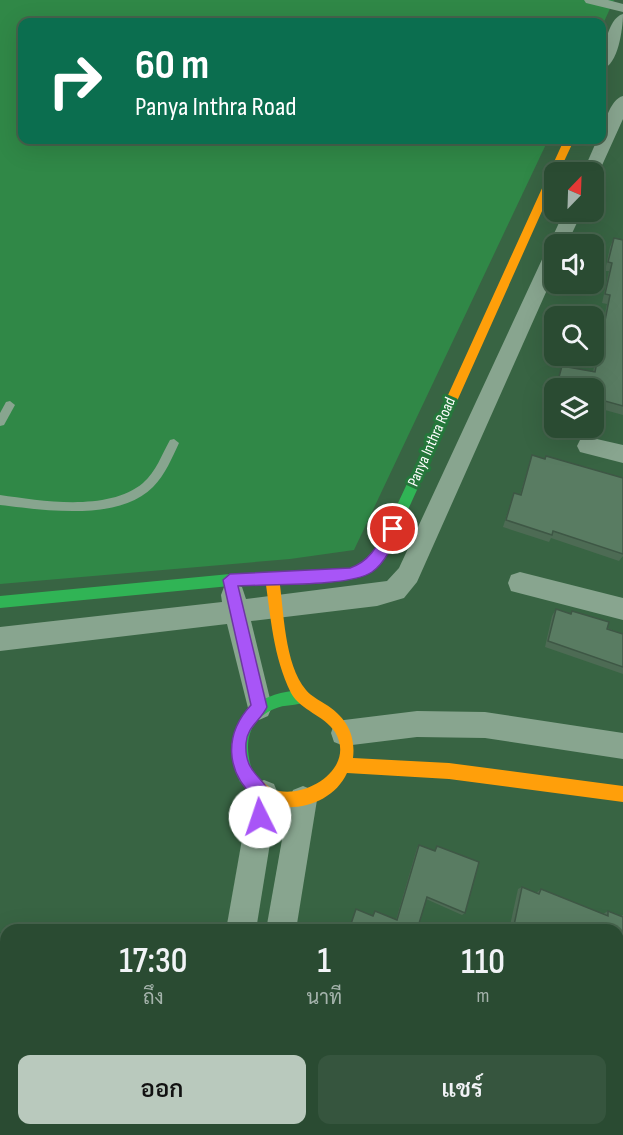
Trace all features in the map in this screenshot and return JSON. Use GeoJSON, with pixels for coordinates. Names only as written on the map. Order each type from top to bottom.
{"type":"FeatureCollection","features":[{"type":"Feature","properties":{"kind":"street"},"geometry":{"type":"LineString","coordinates":[[591,0],[623,8]]}},
{"type":"Feature","properties":{"kind":"street"},"geometry":{"type":"LineString","coordinates":[[606,56],[623,18]]}},
{"type":"Feature","properties":{"kind":"street"},"geometry":{"type":"LineString","coordinates":[[606,107],[622,108],[611,133]]}},
{"type":"Feature","properties":{"kind":"street","name":"Panya Inthra Road"},"geometry":{"type":"LineString","coordinates":[[0,602],[230,580],[350,574],[367,568],[383,550],[566,144]]}},
{"type":"Feature","properties":{"kind":"street"},"geometry":{"type":"LineString","coordinates":[[596,162],[605,144]]}},
{"type":"Feature","properties":{"kind":"street","name":"Panya Inthra Road"},"geometry":{"type":"LineString","coordinates":[[0,639],[377,595],[394,590],[408,575],[544,275]]}},
{"type":"Feature","properties":{"kind":"street"},"geometry":{"type":"LineString","coordinates":[[588,446],[623,454]]}},
{"type":"Feature","properties":{"kind":"street"},"geometry":{"type":"LineString","coordinates":[[272,578],[284,655],[301,697]]}},
{"type":"Feature","properties":{"kind":"street"},"geometry":{"type":"LineString","coordinates":[[230,580],[259,707]]}},
{"type":"Feature","properties":{"kind":"street"},"geometry":{"type":"LineString","coordinates":[[520,583],[623,609]]}},
{"type":"Feature","properties":{"kind":"street"},"geometry":{"type":"LineString","coordinates":[[301,697],[319,703],[334,716],[344,733],[346,749],[343,765],[328,788],[303,800],[283,801],[264,795],[248,781],[239,762],[238,741],[245,722],[259,707],[279,698],[301,697]]}},
{"type":"Feature","properties":{"kind":"street"},"geometry":{"type":"LineString","coordinates":[[344,733],[417,724],[485,725],[623,746]]}},
{"type":"Feature","properties":{"kind":"street"},"geometry":{"type":"LineString","coordinates":[[343,765],[399,765],[491,774],[623,794]]}},
{"type":"Feature","properties":{"kind":"street"},"geometry":{"type":"LineString","coordinates":[[264,795],[243,918],[282,921],[303,800]]}},
{"type":"Feature","properties":{"kind":"lane"},"geometry":{"type":"LineString","coordinates":[[0,422],[10,405]]}},
{"type":"Feature","properties":{"kind":"lane"},"geometry":{"type":"LineString","coordinates":[[0,500],[45,506],[100,505],[133,498],[149,485],[174,443]]}},
{"type":"Feature","properties":{"kind":"green space"},"geometry":{"type":"Polygon","coordinates":[[[0,0],[614,0],[606,18],[18,18],[18,144],[546,144],[354,550],[290,559],[0,584],[0,0]]]}},
{"type":"Feature","properties":{"kind":"building"},"geometry":{"type":"Polygon","coordinates":[[[614,238],[623,240],[623,406],[604,401],[604,378],[559,378],[562,366],[595,372],[596,366],[604,366],[604,326],[610,295],[605,294],[612,263],[608,262],[614,238]]]}},
{"type":"Feature","properties":{"kind":"building"},"geometry":{"type":"Polygon","coordinates":[[[532,455],[545,459],[546,456],[623,478],[623,554],[553,531],[552,535],[506,520],[514,493],[521,495],[532,455]]]}},
{"type":"Feature","properties":{"kind":"building"},"geometry":{"type":"Polygon","coordinates":[[[556,609],[571,614],[572,611],[609,622],[607,629],[623,634],[623,667],[548,641],[556,609]]]}},
{"type":"Feature","properties":{"kind":"building"},"geometry":{"type":"Polygon","coordinates":[[[419,845],[435,851],[437,846],[479,862],[465,913],[427,897],[419,924],[351,924],[356,909],[373,916],[375,911],[397,920],[419,845]]]}},
{"type":"Feature","properties":{"kind":"building"},"geometry":{"type":"Polygon","coordinates":[[[522,887],[539,894],[541,889],[608,916],[608,911],[623,917],[623,924],[514,924],[522,887]]]}},
{"type":"Feature","properties":{"kind":"traffic: fast"},"geometry":{"type":"LineString","coordinates":[[0,602],[230,580],[350,574],[367,568],[383,550],[439,428]]}},
{"type":"Feature","properties":{"kind":"traffic: fast"},"geometry":{"type":"LineString","coordinates":[[246,776],[240,760],[239,745],[242,731],[248,720],[270,703],[285,698],[301,697]]}},
{"type":"Feature","properties":{"kind":"traffic: slow"},"geometry":{"type":"LineString","coordinates":[[439,428],[567,144]]}},
{"type":"Feature","properties":{"kind":"traffic: slow"},"geometry":{"type":"LineString","coordinates":[[246,776],[254,786],[269,796],[281,800],[300,799],[323,790],[340,771],[345,760],[344,735],[339,726],[327,713],[301,695],[286,663],[279,636],[272,578]]}},
{"type":"Feature","properties":{"kind":"traffic: slow"},"geometry":{"type":"LineString","coordinates":[[343,765],[449,771],[623,794]]}},
{"type":"Feature","properties":{"kind":"route"},"geometry":{"type":"LineString","coordinates":[[260,817],[264,795],[248,781],[239,762],[238,741],[245,722],[259,707],[230,580],[350,574],[367,568],[383,550],[393,529]]}}]}
